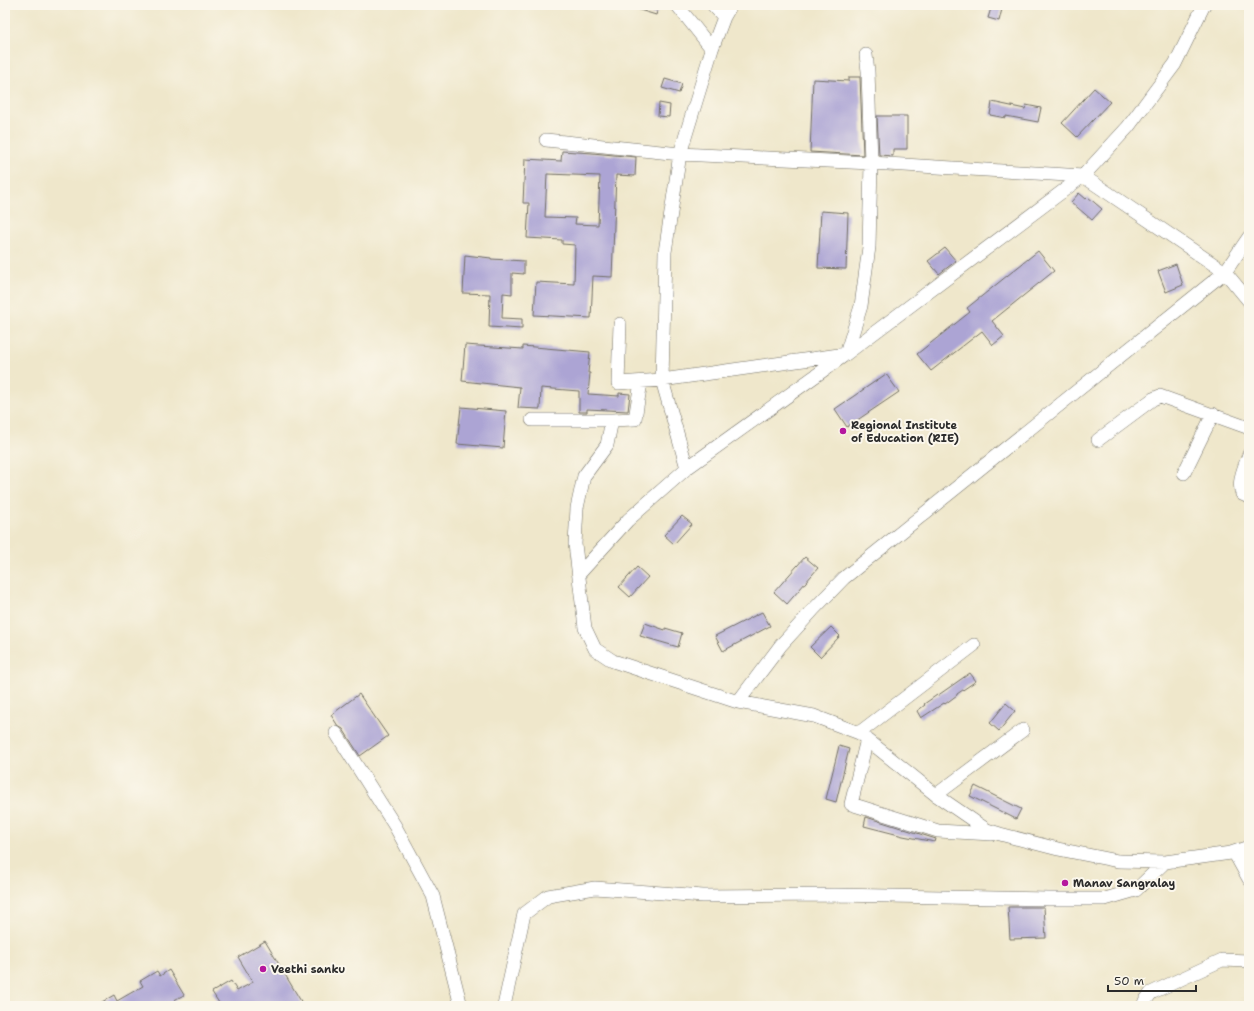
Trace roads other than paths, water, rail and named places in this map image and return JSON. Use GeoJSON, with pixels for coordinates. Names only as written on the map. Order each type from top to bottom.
{"type":"FeatureCollection","features":[{"type":"Feature","properties":{"kind":"street"},"geometry":{"type":"LineString","coordinates":[[677,5],[712,49]]}},
{"type":"Feature","properties":{"kind":"street"},"geometry":{"type":"LineString","coordinates":[[713,5],[724,17]]}},
{"type":"Feature","properties":{"kind":"street"},"geometry":{"type":"LineString","coordinates":[[687,468],[662,380],[665,252],[680,154],[712,49],[724,17],[731,5]]}},
{"type":"Feature","properties":{"kind":"street"},"geometry":{"type":"LineString","coordinates":[[579,574],[628,520],[687,468],[846,354],[1083,176],[1128,127],[1175,64],[1204,5]]}},
{"type":"Feature","properties":{"kind":"street"},"geometry":{"type":"LineString","coordinates":[[846,354],[860,306],[869,247],[871,163],[868,71],[866,55]]}},
{"type":"Feature","properties":{"kind":"street"},"geometry":{"type":"LineString","coordinates":[[546,140],[680,154],[871,163],[1083,176],[1225,272],[1249,301]]}},
{"type":"Feature","properties":{"kind":"street"},"geometry":{"type":"LineString","coordinates":[[738,702],[781,645],[844,578],[1225,272],[1249,236]]}},
{"type":"Feature","properties":{"kind":"street"},"geometry":{"type":"LineString","coordinates":[[620,324],[618,383],[662,380],[846,354]]}},
{"type":"Feature","properties":{"kind":"street"},"geometry":{"type":"LineString","coordinates":[[532,420],[635,419],[640,382]]}},
{"type":"Feature","properties":{"kind":"street"},"geometry":{"type":"LineString","coordinates":[[1098,440],[1160,396],[1249,428]]}},
{"type":"Feature","properties":{"kind":"street"},"geometry":{"type":"LineString","coordinates":[[1184,473],[1213,414]]}},
{"type":"Feature","properties":{"kind":"street"},"geometry":{"type":"LineString","coordinates":[[612,420],[607,444],[584,476],[578,508],[576,544],[585,628],[595,649],[613,661],[738,702],[814,716],[863,736],[936,795],[987,830],[1000,834],[1058,849],[1118,861],[1165,862],[1234,852],[1249,847]]}},
{"type":"Feature","properties":{"kind":"street"},"geometry":{"type":"LineString","coordinates":[[1249,454],[1240,483],[1242,494],[1249,497]]}},
{"type":"Feature","properties":{"kind":"street"},"geometry":{"type":"LineString","coordinates":[[974,645],[863,736],[850,804],[938,831],[1000,834]]}},
{"type":"Feature","properties":{"kind":"street"},"geometry":{"type":"LineString","coordinates":[[936,795],[1023,730]]}},
{"type":"Feature","properties":{"kind":"street"},"geometry":{"type":"LineString","coordinates":[[336,733],[395,826],[433,896],[461,1006]]}},
{"type":"Feature","properties":{"kind":"street"},"geometry":{"type":"LineString","coordinates":[[1234,852],[1248,877]]}},
{"type":"Feature","properties":{"kind":"street"},"geometry":{"type":"LineString","coordinates":[[504,1006],[524,914],[548,896],[595,888],[703,896],[836,895],[1105,899],[1136,890],[1165,862]]}},
{"type":"Feature","properties":{"kind":"street"},"geometry":{"type":"LineString","coordinates":[[1143,1006],[1144,1001],[1151,993],[1222,960],[1249,961]]}},
{"type":"Feature","properties":{"kind":"place","name":"Regional Institute of Education (RIE)"},"geometry":{"type":"Point","coordinates":[843,431]}},
{"type":"Feature","properties":{"kind":"place","name":"Manav Sangralay"},"geometry":{"type":"Point","coordinates":[1065,883]}},
{"type":"Feature","properties":{"kind":"place","name":"Veethi sanku"},"geometry":{"type":"Point","coordinates":[263,969]}}]}
